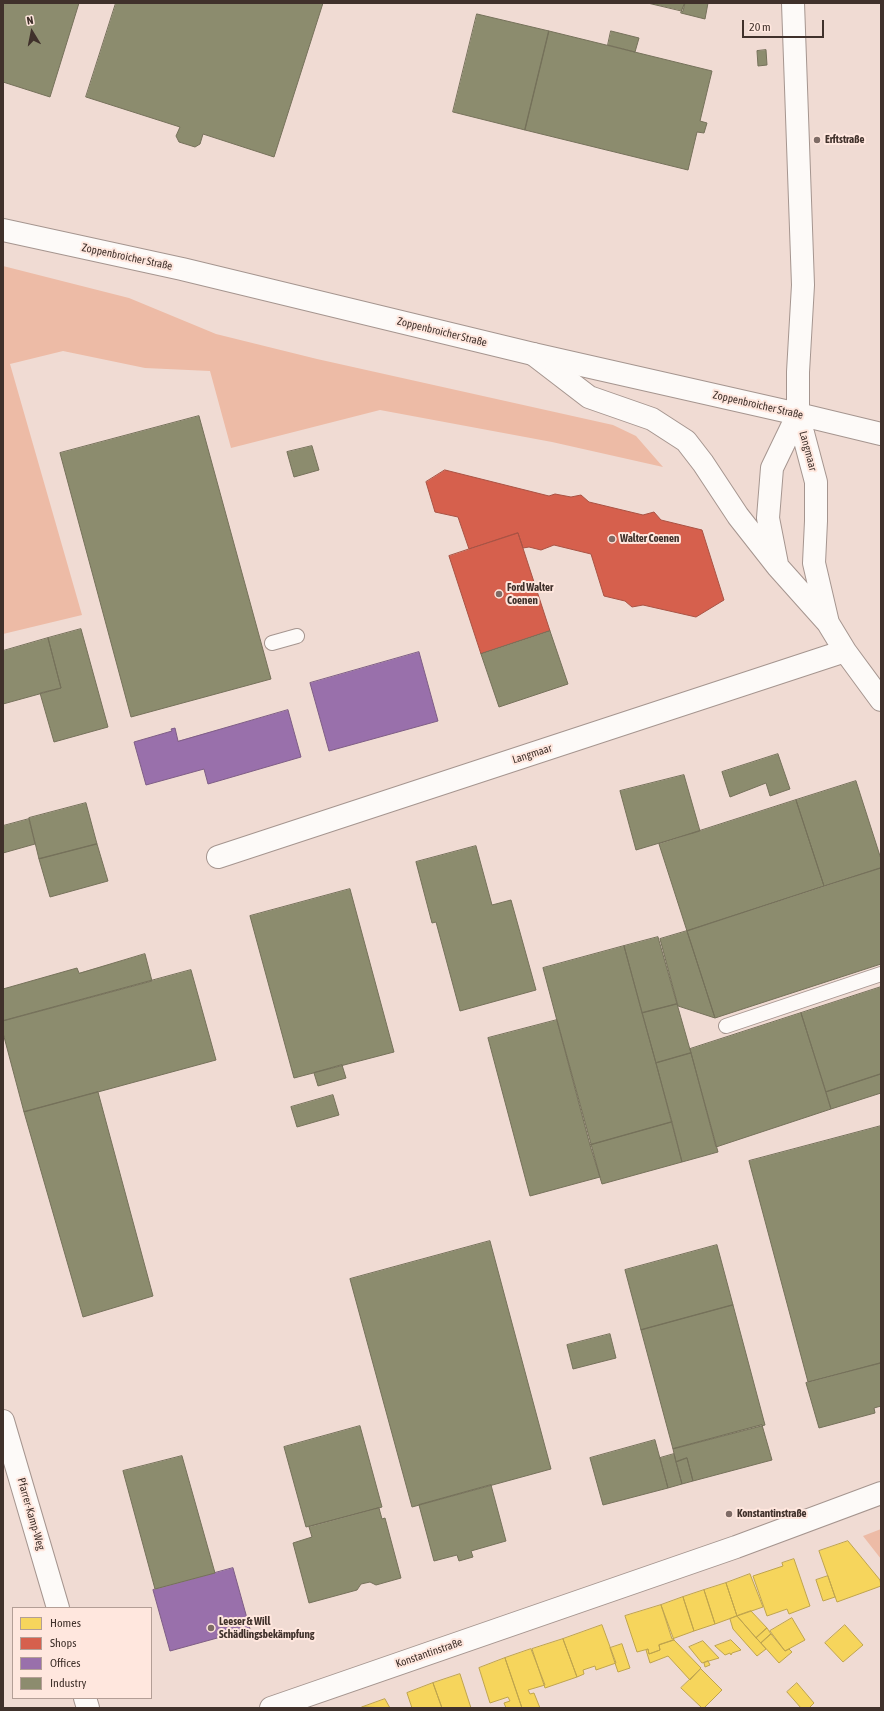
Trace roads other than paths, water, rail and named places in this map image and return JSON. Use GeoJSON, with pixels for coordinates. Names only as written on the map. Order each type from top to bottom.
{"type":"FeatureCollection","features":[{"type":"Feature","properties":{"kind":"street"},"geometry":{"type":"LineString","coordinates":[[793,3],[803,285],[798,372],[798,414]]}},
{"type":"Feature","properties":{"kind":"street","name":"Zoppenbroicher Straße"},"geometry":{"type":"LineString","coordinates":[[3,230],[182,269],[533,354],[881,434]]}},
{"type":"Feature","properties":{"kind":"street","name":"Langmaar"},"geometry":{"type":"LineString","coordinates":[[533,354],[589,397],[652,419],[686,441],[703,463],[738,516],[778,567],[828,623],[845,651],[881,700]]}},
{"type":"Feature","properties":{"kind":"street","name":"Langmaar"},"geometry":{"type":"LineString","coordinates":[[778,567],[768,518],[772,468],[798,414]]}},
{"type":"Feature","properties":{"kind":"street","name":"Langmaar"},"geometry":{"type":"LineString","coordinates":[[798,414],[816,482],[814,563],[828,623]]}},
{"type":"Feature","properties":{"kind":"street","name":"Langmaar"},"geometry":{"type":"LineString","coordinates":[[218,857],[845,651]]}},
{"type":"Feature","properties":{"kind":"street","name":"Pfarrer-Kamp-Weg"},"geometry":{"type":"LineString","coordinates":[[3,1421],[58,1607]]}},
{"type":"Feature","properties":{"kind":"street","name":"Konstantinstraße"},"geometry":{"type":"LineString","coordinates":[[272,1708],[736,1547],[881,1493]]}},
{"type":"Feature","properties":{"kind":"lane"},"geometry":{"type":"LineString","coordinates":[[272,643],[297,636]]}},
{"type":"Feature","properties":{"kind":"lane"},"geometry":{"type":"LineString","coordinates":[[726,1026],[881,974]]}},
{"type":"Feature","properties":{"kind":"place","name":"Erftstraße"},"geometry":{"type":"Point","coordinates":[817,140]}},
{"type":"Feature","properties":{"kind":"place","name":"Walter Coenen"},"geometry":{"type":"Point","coordinates":[612,539]}},
{"type":"Feature","properties":{"kind":"place","name":"Ford Walter Coenen"},"geometry":{"type":"Point","coordinates":[499,594]}},
{"type":"Feature","properties":{"kind":"place","name":"Konstantinstraße"},"geometry":{"type":"Point","coordinates":[729,1514]}},
{"type":"Feature","properties":{"kind":"place","name":"Leeser & Will Schädlingsbekämpfung"},"geometry":{"type":"Point","coordinates":[211,1628]}}]}
